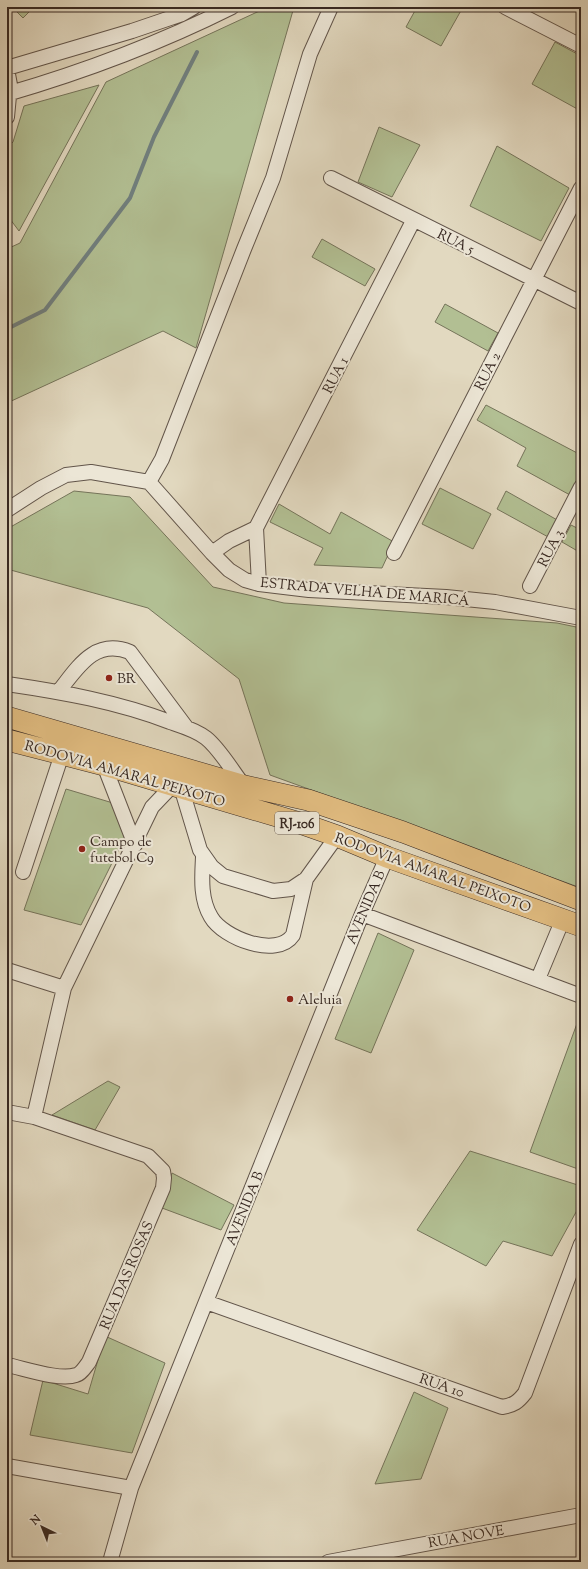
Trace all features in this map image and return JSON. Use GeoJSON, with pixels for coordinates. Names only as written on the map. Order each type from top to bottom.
{"type":"FeatureCollection","features":[{"type":"Feature","properties":{"kind":"highway","name":"RODOVIA AMARAL PEIXOTO"},"geometry":{"type":"LineString","coordinates":[[7,717],[245,786],[308,800],[388,827],[581,900]]}},
{"type":"Feature","properties":{"kind":"highway","name":"RODOVIA AMARAL PEIXOTO"},"geometry":{"type":"LineString","coordinates":[[7,740],[104,765],[177,786],[337,836],[387,857],[572,923]]}},
{"type":"Feature","properties":{"kind":"street"},"geometry":{"type":"LineString","coordinates":[[7,117],[9,94],[7,69],[132,31],[182,14],[194,7]]}},
{"type":"Feature","properties":{"kind":"street"},"geometry":{"type":"LineString","coordinates":[[9,94],[134,52],[185,31],[232,7]]}},
{"type":"Feature","properties":{"kind":"street"},"geometry":{"type":"LineString","coordinates":[[7,510],[41,488],[66,475],[91,472],[149,482],[162,459],[273,178],[310,54],[331,7]]}},
{"type":"Feature","properties":{"kind":"street"},"geometry":{"type":"LineString","coordinates":[[505,7],[581,46]]}},
{"type":"Feature","properties":{"kind":"street","name":"RUA 5"},"geometry":{"type":"LineString","coordinates":[[331,178],[413,221],[581,303]]}},
{"type":"Feature","properties":{"kind":"street","name":"RUA 2"},"geometry":{"type":"LineString","coordinates":[[394,553],[581,188]]}},
{"type":"Feature","properties":{"kind":"street","name":"RUA 1"},"geometry":{"type":"LineString","coordinates":[[256,528],[413,221]]}},
{"type":"Feature","properties":{"kind":"street","name":"ESTRADA VELHA DE MARICÁ"},"geometry":{"type":"LineString","coordinates":[[149,482],[212,553],[229,570],[245,580],[259,584],[309,590],[446,597],[495,602],[581,618]]}},
{"type":"Feature","properties":{"kind":"street","name":"RUA 3"},"geometry":{"type":"LineString","coordinates":[[530,586],[581,488]]}},
{"type":"Feature","properties":{"kind":"street"},"geometry":{"type":"LineString","coordinates":[[212,553],[229,541],[256,528],[259,584]]}},
{"type":"Feature","properties":{"kind":"street"},"geometry":{"type":"LineString","coordinates":[[59,692],[80,664],[101,649],[118,647],[130,652],[186,728]]}},
{"type":"Feature","properties":{"kind":"street"},"geometry":{"type":"LineString","coordinates":[[7,684],[59,692],[147,713],[186,728],[206,738],[245,786]]}},
{"type":"Feature","properties":{"kind":"street"},"geometry":{"type":"LineString","coordinates":[[23,872],[62,754]]}},
{"type":"Feature","properties":{"kind":"street"},"geometry":{"type":"LineString","coordinates":[[104,765],[135,845]]}},
{"type":"Feature","properties":{"kind":"street"},"geometry":{"type":"LineString","coordinates":[[8,1113],[34,1117],[64,988],[135,845],[152,807],[177,786],[203,856],[202,885],[205,905],[211,917],[218,926],[238,939],[265,946],[282,945],[289,941],[294,935],[306,880],[337,836]]}},
{"type":"Feature","properties":{"kind":"street"},"geometry":{"type":"LineString","coordinates":[[203,856],[223,876],[273,891],[291,889],[306,880]]}},
{"type":"Feature","properties":{"kind":"street","name":"AVENIDA B"},"geometry":{"type":"LineString","coordinates":[[110,1562],[131,1488],[362,914],[387,857]]}},
{"type":"Feature","properties":{"kind":"street"},"geometry":{"type":"LineString","coordinates":[[362,914],[581,996]]}},
{"type":"Feature","properties":{"kind":"street"},"geometry":{"type":"LineString","coordinates":[[538,979],[572,923]]}},
{"type":"Feature","properties":{"kind":"street"},"geometry":{"type":"LineString","coordinates":[[7,970],[64,988]]}},
{"type":"Feature","properties":{"kind":"street","name":"RUA DAS ROSAS"},"geometry":{"type":"LineString","coordinates":[[7,1365],[58,1376],[76,1376],[89,1362],[163,1188],[163,1171],[148,1156],[34,1117]]}},
{"type":"Feature","properties":{"kind":"street","name":"RUA 10"},"geometry":{"type":"LineString","coordinates":[[206,1302],[502,1406],[511,1406],[518,1402],[524,1393],[581,1244]]}},
{"type":"Feature","properties":{"kind":"street"},"geometry":{"type":"LineString","coordinates":[[7,1466],[131,1488]]}},
{"type":"Feature","properties":{"kind":"street","name":"RUA NOVE"},"geometry":{"type":"LineString","coordinates":[[328,1562],[379,1557],[581,1516]]}},
{"type":"Feature","properties":{"kind":"green space"},"geometry":{"type":"Polygon","coordinates":[[[12,7],[34,7],[23,18],[12,7]]]}},
{"type":"Feature","properties":{"kind":"green space"},"geometry":{"type":"Polygon","coordinates":[[[268,7],[294,7],[196,348],[163,331],[7,403],[7,249],[20,243],[106,82],[268,7]]]}},
{"type":"Feature","properties":{"kind":"green space"},"geometry":{"type":"Polygon","coordinates":[[[417,7],[463,7],[441,46],[406,27],[417,7]]]}},
{"type":"Feature","properties":{"kind":"green space"},"geometry":{"type":"Polygon","coordinates":[[[555,42],[581,56],[581,111],[532,84],[555,42]]]}},
{"type":"Feature","properties":{"kind":"green space"},"geometry":{"type":"Polygon","coordinates":[[[99,85],[19,231],[7,215],[7,148],[13,142],[24,106],[99,85]]]}},
{"type":"Feature","properties":{"kind":"green space"},"geometry":{"type":"Polygon","coordinates":[[[379,127],[420,145],[392,197],[358,182],[379,127]]]}},
{"type":"Feature","properties":{"kind":"green space"},"geometry":{"type":"Polygon","coordinates":[[[497,146],[569,188],[541,241],[470,206],[497,146]]]}},
{"type":"Feature","properties":{"kind":"green space"},"geometry":{"type":"Polygon","coordinates":[[[322,239],[375,269],[365,286],[312,257],[322,239]]]}},
{"type":"Feature","properties":{"kind":"green space"},"geometry":{"type":"Polygon","coordinates":[[[445,304],[498,333],[488,351],[435,322],[445,304]]]}},
{"type":"Feature","properties":{"kind":"green space"},"geometry":{"type":"Polygon","coordinates":[[[486,405],[581,455],[581,470],[570,495],[517,466],[526,448],[477,420],[486,405]]]}},
{"type":"Feature","properties":{"kind":"green space"},"geometry":{"type":"Polygon","coordinates":[[[440,488],[491,514],[473,549],[422,524],[440,488]]]}},
{"type":"Feature","properties":{"kind":"green space"},"geometry":{"type":"Polygon","coordinates":[[[74,491],[130,497],[213,587],[284,603],[557,623],[581,628],[581,888],[270,775],[239,679],[148,608],[7,569],[7,529],[74,491]]]}},
{"type":"Feature","properties":{"kind":"green space"},"geometry":{"type":"Polygon","coordinates":[[[506,491],[559,521],[550,538],[497,509],[506,491]]]}},
{"type":"Feature","properties":{"kind":"green space"},"geometry":{"type":"Polygon","coordinates":[[[279,504],[330,534],[341,512],[394,542],[382,568],[314,565],[323,548],[270,522],[279,504]]]}},
{"type":"Feature","properties":{"kind":"green space"},"geometry":{"type":"Polygon","coordinates":[[[571,525],[581,530],[581,553],[562,542],[571,525]]]}},
{"type":"Feature","properties":{"kind":"green space","name":"Campo de futebol C9"},"geometry":{"type":"Polygon","coordinates":[[[66,789],[113,803],[125,837],[81,925],[24,910],[66,789]]]}},
{"type":"Feature","properties":{"kind":"green space"},"geometry":{"type":"Polygon","coordinates":[[[378,933],[414,950],[371,1053],[335,1039],[378,933]]]}},
{"type":"Feature","properties":{"kind":"green space"},"geometry":{"type":"Polygon","coordinates":[[[579,1018],[581,1019],[581,1170],[530,1152],[579,1018]]]}},
{"type":"Feature","properties":{"kind":"green space"},"geometry":{"type":"Polygon","coordinates":[[[108,1081],[120,1087],[95,1130],[52,1115],[108,1081]]]}},
{"type":"Feature","properties":{"kind":"green space"},"geometry":{"type":"Polygon","coordinates":[[[470,1151],[581,1186],[581,1203],[552,1256],[503,1241],[486,1266],[417,1230],[470,1151]]]}},
{"type":"Feature","properties":{"kind":"green space"},"geometry":{"type":"Polygon","coordinates":[[[172,1173],[234,1205],[221,1230],[162,1208],[172,1173]]]}},
{"type":"Feature","properties":{"kind":"green space"},"geometry":{"type":"Polygon","coordinates":[[[105,1336],[165,1363],[132,1453],[30,1435],[43,1380],[88,1394],[105,1336]]]}},
{"type":"Feature","properties":{"kind":"green space"},"geometry":{"type":"Polygon","coordinates":[[[414,1392],[448,1408],[421,1479],[375,1484],[414,1392]]]}},
{"type":"Feature","properties":{"kind":"waterway"},"geometry":{"type":"LineString","coordinates":[[7,329],[45,310],[130,198],[154,137],[197,52]]}},
{"type":"Feature","properties":{"kind":"place","name":"BR"},"geometry":{"type":"Point","coordinates":[109,678]}},
{"type":"Feature","properties":{"kind":"place","name":"Campo de futebol C9"},"geometry":{"type":"Point","coordinates":[82,849]}},
{"type":"Feature","properties":{"kind":"place","name":"Aleluia"},"geometry":{"type":"Point","coordinates":[290,999]}}]}
